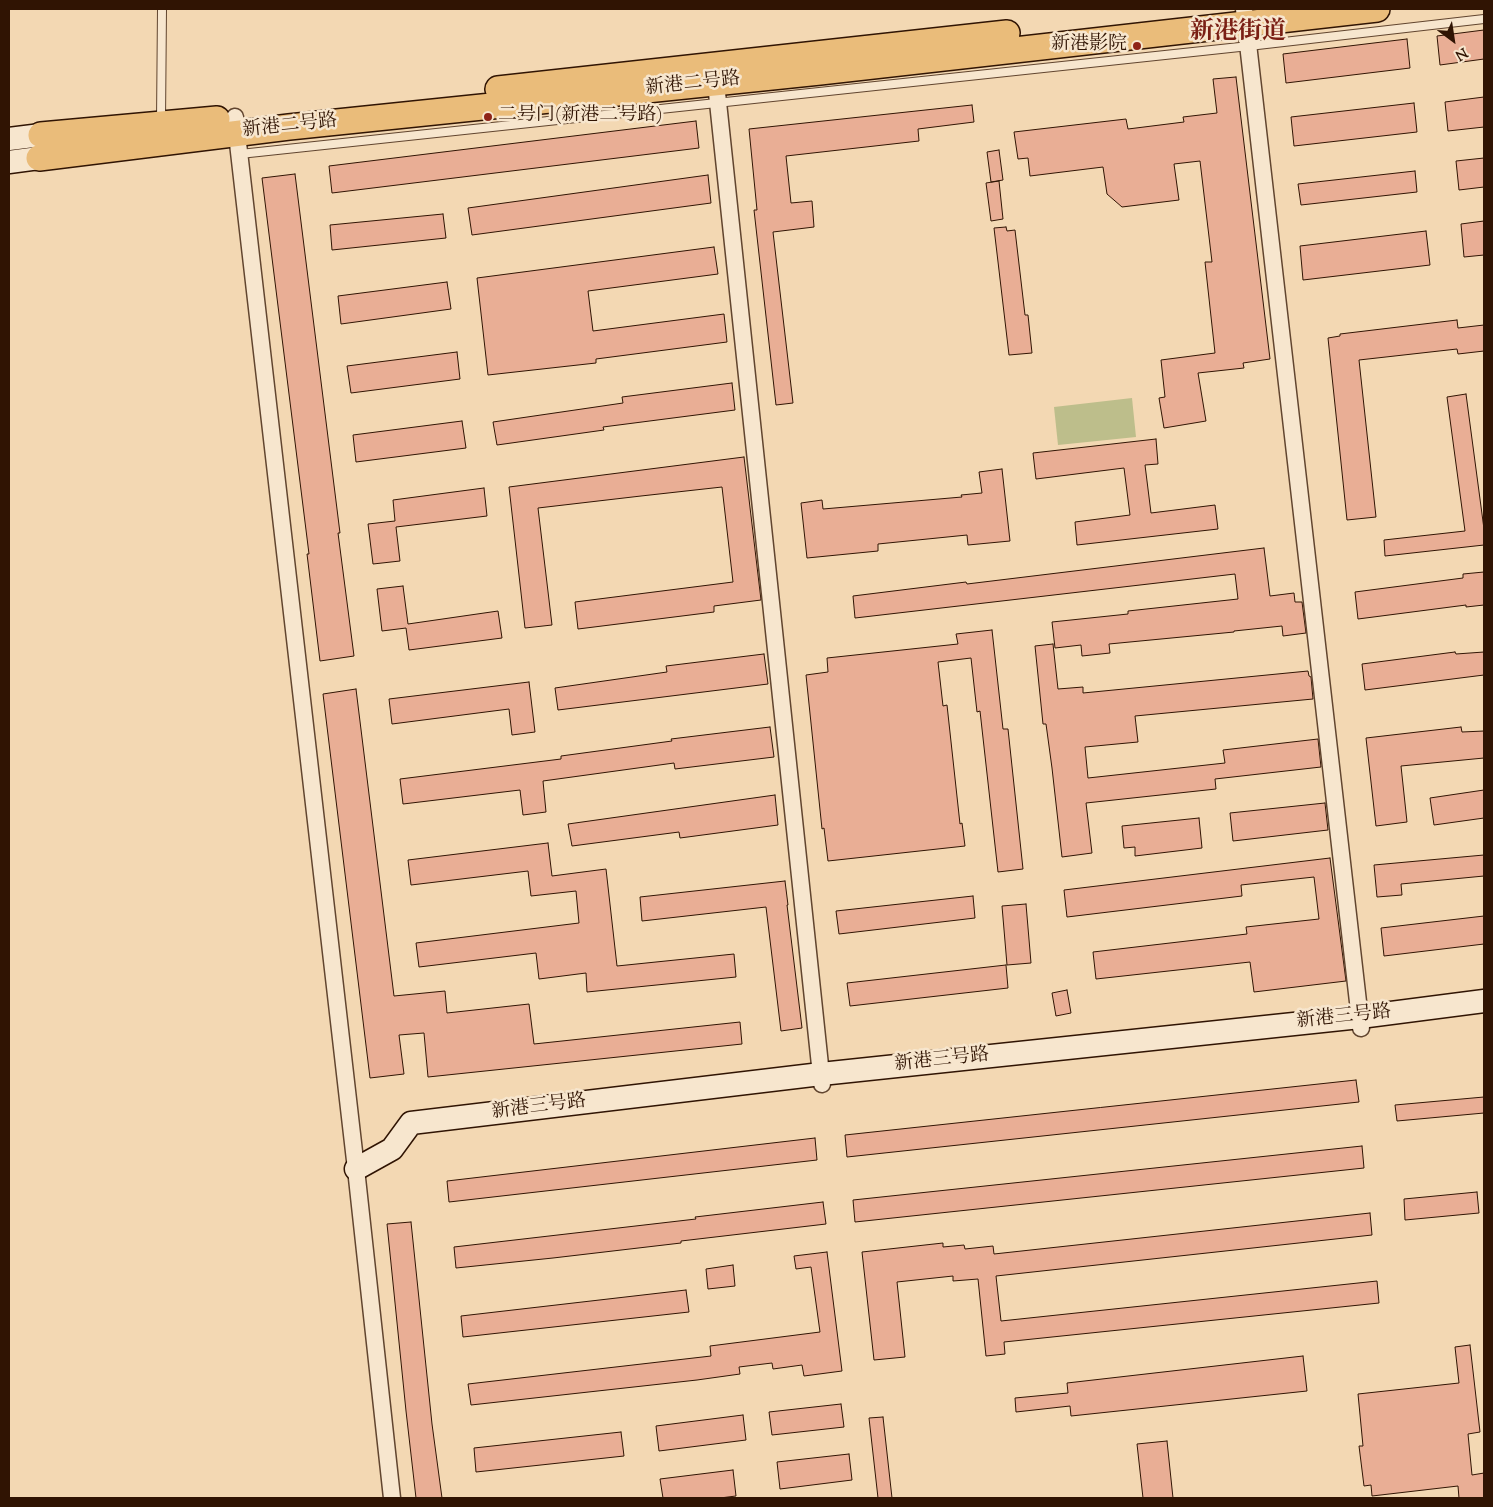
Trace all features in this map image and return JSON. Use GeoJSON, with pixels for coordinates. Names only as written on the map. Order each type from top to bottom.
{"type":"FeatureCollection","features":[{"type":"Feature","properties":{"kind":"main road","name":"新港二号路"},"geometry":{"type":"LineString","coordinates":[[40,147],[238,135],[715,83],[1242,22],[1377,9]]}},
{"type":"Feature","properties":{"kind":"main road","name":"新港二号路"},"geometry":{"type":"LineString","coordinates":[[40,147],[161,124],[238,135]]}},
{"type":"Feature","properties":{"kind":"street"},"geometry":{"type":"LineString","coordinates":[[1242,22],[1360,1022]]}},
{"type":"Feature","properties":{"kind":"street"},"geometry":{"type":"LineString","coordinates":[[715,83],[822,1079]]}},
{"type":"Feature","properties":{"kind":"street"},"geometry":{"type":"LineString","coordinates":[[238,135],[392,1498]]}},
{"type":"Feature","properties":{"kind":"street","name":"新港二号路"},"geometry":{"type":"LineString","coordinates":[[9,139],[40,147]]}},
{"type":"Feature","properties":{"kind":"street","name":"新港二号路"},"geometry":{"type":"LineString","coordinates":[[9,162],[40,147]]}},
{"type":"Feature","properties":{"kind":"street","name":"新港三号路"},"geometry":{"type":"LineString","coordinates":[[1360,1022],[1484,1001]]}},
{"type":"Feature","properties":{"kind":"street","name":"新港三号路"},"geometry":{"type":"LineString","coordinates":[[356,1169],[392,1149],[410,1123],[1360,1022],[1484,1014]]}},
{"type":"Feature","properties":{"kind":"lane"},"geometry":{"type":"LineString","coordinates":[[161,124],[162,9]]}},
{"type":"Feature","properties":{"kind":"lane"},"geometry":{"type":"LineString","coordinates":[[238,135],[715,83],[1242,22],[1484,19]]}},
{"type":"Feature","properties":{"kind":"green space"},"geometry":{"type":"Polygon","coordinates":[[[1132,398],[1136,437],[1058,445],[1054,407],[1132,398]]]}},
{"type":"Feature","properties":{"kind":"building"},"geometry":{"type":"Polygon","coordinates":[[[1484,30],[1484,59],[1440,65],[1437,36],[1484,30]]]}},
{"type":"Feature","properties":{"kind":"building"},"geometry":{"type":"Polygon","coordinates":[[[1407,39],[1410,68],[1286,83],[1283,54],[1407,39]]]}},
{"type":"Feature","properties":{"kind":"building"},"geometry":{"type":"Polygon","coordinates":[[[1236,77],[1270,359],[1243,363],[1244,368],[1198,373],[1206,421],[1164,428],[1159,398],[1165,397],[1161,360],[1215,353],[1205,262],[1212,262],[1200,161],[1174,164],[1179,200],[1122,207],[1107,194],[1103,167],[1030,176],[1028,158],[1018,159],[1014,132],[1126,119],[1128,129],[1184,122],[1183,117],[1217,113],[1213,79],[1236,77]]]}},
{"type":"Feature","properties":{"kind":"building"},"geometry":{"type":"Polygon","coordinates":[[[1484,97],[1484,127],[1448,131],[1445,102],[1484,97]]]}},
{"type":"Feature","properties":{"kind":"building"},"geometry":{"type":"Polygon","coordinates":[[[1414,103],[1417,132],[1294,146],[1291,117],[1414,103]]]}},
{"type":"Feature","properties":{"kind":"building"},"geometry":{"type":"Polygon","coordinates":[[[972,105],[974,122],[918,129],[919,141],[786,156],[791,203],[812,201],[814,227],[773,232],[793,403],[776,405],[754,210],[757,210],[749,129],[972,105]]]}},
{"type":"Feature","properties":{"kind":"building"},"geometry":{"type":"Polygon","coordinates":[[[696,121],[699,148],[332,193],[329,166],[696,121]]]}},
{"type":"Feature","properties":{"kind":"building"},"geometry":{"type":"Polygon","coordinates":[[[999,150],[1003,180],[991,182],[987,152],[999,150]]]}},
{"type":"Feature","properties":{"kind":"building"},"geometry":{"type":"Polygon","coordinates":[[[1484,158],[1484,187],[1459,190],[1456,161],[1484,158]]]}},
{"type":"Feature","properties":{"kind":"building"},"geometry":{"type":"Polygon","coordinates":[[[1415,171],[1417,192],[1301,205],[1298,184],[1415,171]]]}},
{"type":"Feature","properties":{"kind":"building"},"geometry":{"type":"Polygon","coordinates":[[[295,174],[354,656],[320,661],[307,554],[309,554],[262,178],[295,174]]]}},
{"type":"Feature","properties":{"kind":"building"},"geometry":{"type":"Polygon","coordinates":[[[708,175],[711,203],[472,235],[468,208],[708,175]]]}},
{"type":"Feature","properties":{"kind":"building"},"geometry":{"type":"Polygon","coordinates":[[[999,181],[1003,219],[991,221],[986,183],[999,181]]]}},
{"type":"Feature","properties":{"kind":"building"},"geometry":{"type":"Polygon","coordinates":[[[443,214],[446,238],[332,250],[330,225],[443,214]]]}},
{"type":"Feature","properties":{"kind":"building"},"geometry":{"type":"Polygon","coordinates":[[[1484,221],[1484,255],[1464,257],[1461,224],[1484,221]]]}},
{"type":"Feature","properties":{"kind":"building"},"geometry":{"type":"Polygon","coordinates":[[[1006,227],[1007,231],[1015,230],[1025,315],[1028,315],[1032,353],[1009,355],[994,228],[1006,227]]]}},
{"type":"Feature","properties":{"kind":"building"},"geometry":{"type":"Polygon","coordinates":[[[1426,231],[1430,265],[1303,280],[1300,246],[1426,231]]]}},
{"type":"Feature","properties":{"kind":"building"},"geometry":{"type":"Polygon","coordinates":[[[714,247],[718,274],[588,291],[593,331],[724,314],[727,342],[596,359],[596,363],[488,375],[477,278],[714,247]]]}},
{"type":"Feature","properties":{"kind":"building"},"geometry":{"type":"Polygon","coordinates":[[[447,282],[451,309],[341,324],[338,296],[447,282]]]}},
{"type":"Feature","properties":{"kind":"building"},"geometry":{"type":"Polygon","coordinates":[[[1457,320],[1458,328],[1484,325],[1484,351],[1458,354],[1457,349],[1359,360],[1376,517],[1347,520],[1328,338],[1340,336],[1340,334],[1457,320]]]}},
{"type":"Feature","properties":{"kind":"building"},"geometry":{"type":"Polygon","coordinates":[[[457,352],[460,379],[351,393],[347,366],[457,352]]]}},
{"type":"Feature","properties":{"kind":"building"},"geometry":{"type":"Polygon","coordinates":[[[732,383],[735,410],[603,427],[604,430],[497,445],[493,422],[623,403],[622,397],[732,383]]]}},
{"type":"Feature","properties":{"kind":"building"},"geometry":{"type":"Polygon","coordinates":[[[1466,394],[1484,529],[1484,545],[1385,556],[1384,540],[1465,531],[1447,397],[1466,394]]]}},
{"type":"Feature","properties":{"kind":"building"},"geometry":{"type":"Polygon","coordinates":[[[462,421],[466,448],[356,462],[353,435],[462,421]]]}},
{"type":"Feature","properties":{"kind":"building"},"geometry":{"type":"Polygon","coordinates":[[[1156,439],[1158,464],[1145,465],[1151,513],[1215,505],[1218,529],[1077,545],[1075,522],[1130,515],[1124,468],[1036,479],[1033,453],[1156,439]]]}},
{"type":"Feature","properties":{"kind":"building"},"geometry":{"type":"Polygon","coordinates":[[[744,457],[761,600],[714,606],[714,612],[578,629],[575,602],[733,582],[722,487],[538,508],[552,625],[525,628],[509,487],[744,457]]]}},
{"type":"Feature","properties":{"kind":"building"},"geometry":{"type":"Polygon","coordinates":[[[1002,469],[1010,541],[968,545],[967,535],[878,544],[878,551],[807,558],[801,503],[822,500],[823,509],[962,497],[961,495],[982,493],[979,472],[1002,469]]]}},
{"type":"Feature","properties":{"kind":"building"},"geometry":{"type":"Polygon","coordinates":[[[484,488],[487,516],[396,527],[400,561],[373,564],[368,524],[395,521],[393,500],[484,488]]]}},
{"type":"Feature","properties":{"kind":"building"},"geometry":{"type":"Polygon","coordinates":[[[1264,548],[1270,596],[1294,593],[1295,602],[1302,602],[1306,633],[1283,636],[1282,626],[1109,644],[1110,653],[1082,656],[1081,645],[1055,648],[1052,622],[1128,614],[1128,611],[1238,599],[1235,574],[855,618],[853,596],[1264,548]]]}},
{"type":"Feature","properties":{"kind":"building"},"geometry":{"type":"Polygon","coordinates":[[[1484,572],[1484,605],[1466,607],[1466,605],[1358,619],[1355,592],[1463,578],[1463,574],[1484,572]]]}},
{"type":"Feature","properties":{"kind":"building"},"geometry":{"type":"Polygon","coordinates":[[[403,586],[408,624],[498,611],[502,638],[409,650],[406,628],[382,631],[377,589],[403,586]]]}},
{"type":"Feature","properties":{"kind":"building"},"geometry":{"type":"Polygon","coordinates":[[[992,630],[1003,729],[1008,729],[1023,869],[998,872],[980,711],[977,712],[971,658],[938,662],[943,706],[947,705],[960,824],[962,823],[965,846],[828,861],[824,828],[822,829],[806,675],[828,672],[827,658],[958,644],[956,634],[992,630]]]}},
{"type":"Feature","properties":{"kind":"building"},"geometry":{"type":"Polygon","coordinates":[[[1053,644],[1058,689],[1083,687],[1083,693],[1308,671],[1311,677],[1313,699],[1135,716],[1138,742],[1085,747],[1088,778],[1225,763],[1223,750],[1318,739],[1321,767],[1215,779],[1216,789],[1086,803],[1092,853],[1062,857],[1046,724],[1043,724],[1035,646],[1053,644]]]}},
{"type":"Feature","properties":{"kind":"building"},"geometry":{"type":"Polygon","coordinates":[[[1455,652],[1456,654],[1484,652],[1484,675],[1365,690],[1362,664],[1455,652]]]}},
{"type":"Feature","properties":{"kind":"building"},"geometry":{"type":"Polygon","coordinates":[[[764,654],[768,684],[558,710],[555,688],[667,672],[666,666],[764,654]]]}},
{"type":"Feature","properties":{"kind":"building"},"geometry":{"type":"Polygon","coordinates":[[[529,682],[535,732],[512,735],[509,709],[392,724],[389,699],[529,682]]]}},
{"type":"Feature","properties":{"kind":"building"},"geometry":{"type":"Polygon","coordinates":[[[356,689],[394,996],[445,991],[447,1013],[529,1004],[534,1044],[740,1022],[742,1044],[428,1077],[424,1033],[399,1035],[404,1074],[370,1078],[323,694],[356,689]]]}},
{"type":"Feature","properties":{"kind":"building"},"geometry":{"type":"Polygon","coordinates":[[[770,727],[774,757],[675,769],[674,763],[543,781],[546,812],[523,815],[520,790],[403,804],[400,779],[561,759],[561,756],[672,741],[671,739],[770,727]]]}},
{"type":"Feature","properties":{"kind":"building"},"geometry":{"type":"Polygon","coordinates":[[[1461,727],[1462,732],[1484,731],[1484,758],[1401,766],[1407,822],[1376,826],[1366,738],[1461,727]]]}},
{"type":"Feature","properties":{"kind":"building"},"geometry":{"type":"Polygon","coordinates":[[[1484,790],[1484,818],[1434,825],[1430,798],[1484,790]]]}},
{"type":"Feature","properties":{"kind":"building"},"geometry":{"type":"Polygon","coordinates":[[[775,795],[778,825],[680,838],[679,832],[572,846],[568,824],[775,795]]]}},
{"type":"Feature","properties":{"kind":"building"},"geometry":{"type":"Polygon","coordinates":[[[1325,803],[1328,830],[1233,841],[1230,813],[1325,803]]]}},
{"type":"Feature","properties":{"kind":"building"},"geometry":{"type":"Polygon","coordinates":[[[1199,818],[1202,848],[1135,856],[1135,847],[1124,848],[1122,826],[1199,818]]]}},
{"type":"Feature","properties":{"kind":"building"},"geometry":{"type":"Polygon","coordinates":[[[548,843],[552,876],[606,869],[617,966],[734,954],[736,977],[587,992],[586,973],[539,979],[536,953],[419,967],[416,943],[579,923],[576,891],[531,896],[528,871],[411,885],[408,860],[548,843]]]}},
{"type":"Feature","properties":{"kind":"building"},"geometry":{"type":"Polygon","coordinates":[[[1484,855],[1484,876],[1401,884],[1402,895],[1377,897],[1374,865],[1484,855]]]}},
{"type":"Feature","properties":{"kind":"building"},"geometry":{"type":"Polygon","coordinates":[[[1330,858],[1346,981],[1254,992],[1250,962],[1096,979],[1093,952],[1247,934],[1246,927],[1319,919],[1314,877],[1241,885],[1242,896],[1067,917],[1064,890],[1330,858]]]}},
{"type":"Feature","properties":{"kind":"building"},"geometry":{"type":"Polygon","coordinates":[[[785,881],[802,1028],[781,1031],[766,907],[642,921],[640,897],[785,881]]]}},
{"type":"Feature","properties":{"kind":"building"},"geometry":{"type":"Polygon","coordinates":[[[973,896],[975,918],[839,934],[836,911],[973,896]]]}},
{"type":"Feature","properties":{"kind":"building"},"geometry":{"type":"Polygon","coordinates":[[[1026,904],[1031,963],[1007,965],[1002,906],[1026,904]]]}},
{"type":"Feature","properties":{"kind":"building"},"geometry":{"type":"Polygon","coordinates":[[[1484,916],[1484,944],[1384,956],[1381,928],[1484,916]]]}},
{"type":"Feature","properties":{"kind":"building"},"geometry":{"type":"Polygon","coordinates":[[[1006,965],[1008,988],[850,1006],[847,983],[1006,965]]]}},
{"type":"Feature","properties":{"kind":"building"},"geometry":{"type":"Polygon","coordinates":[[[1067,990],[1071,1013],[1056,1016],[1052,993],[1067,990]]]}},
{"type":"Feature","properties":{"kind":"building"},"geometry":{"type":"Polygon","coordinates":[[[1356,1080],[1359,1102],[847,1157],[845,1135],[1356,1080]]]}},
{"type":"Feature","properties":{"kind":"building"},"geometry":{"type":"Polygon","coordinates":[[[1484,1097],[1484,1113],[1397,1121],[1395,1105],[1484,1097]]]}},
{"type":"Feature","properties":{"kind":"building"},"geometry":{"type":"Polygon","coordinates":[[[815,1138],[817,1160],[449,1202],[447,1181],[815,1138]]]}},
{"type":"Feature","properties":{"kind":"building"},"geometry":{"type":"Polygon","coordinates":[[[1362,1146],[1364,1168],[855,1222],[853,1200],[1362,1146]]]}},
{"type":"Feature","properties":{"kind":"building"},"geometry":{"type":"Polygon","coordinates":[[[1477,1192],[1479,1213],[1405,1220],[1404,1199],[1477,1192]]]}},
{"type":"Feature","properties":{"kind":"building"},"geometry":{"type":"Polygon","coordinates":[[[823,1202],[826,1224],[681,1241],[681,1243],[456,1268],[454,1247],[696,1219],[695,1217],[823,1202]]]}},
{"type":"Feature","properties":{"kind":"building"},"geometry":{"type":"Polygon","coordinates":[[[1370,1213],[1372,1235],[996,1276],[1001,1321],[1377,1281],[1379,1303],[1004,1342],[1005,1354],[986,1356],[978,1279],[953,1281],[953,1276],[897,1282],[905,1357],[874,1360],[862,1252],[943,1243],[943,1247],[964,1245],[965,1249],[993,1246],[994,1254],[1370,1213]]]}},
{"type":"Feature","properties":{"kind":"building"},"geometry":{"type":"Polygon","coordinates":[[[411,1222],[432,1424],[442,1498],[416,1498],[406,1411],[387,1224],[411,1222]]]}},
{"type":"Feature","properties":{"kind":"building"},"geometry":{"type":"Polygon","coordinates":[[[827,1252],[842,1371],[804,1376],[802,1365],[773,1369],[772,1363],[739,1367],[740,1374],[697,1380],[471,1405],[468,1384],[711,1356],[710,1346],[820,1332],[811,1267],[796,1269],[794,1256],[827,1252]]]}},
{"type":"Feature","properties":{"kind":"building"},"geometry":{"type":"Polygon","coordinates":[[[733,1265],[735,1286],[708,1289],[706,1269],[733,1265]]]}},
{"type":"Feature","properties":{"kind":"building"},"geometry":{"type":"Polygon","coordinates":[[[686,1290],[689,1312],[463,1337],[461,1316],[686,1290]]]}},
{"type":"Feature","properties":{"kind":"building"},"geometry":{"type":"Polygon","coordinates":[[[1470,1345],[1480,1432],[1468,1434],[1472,1475],[1484,1473],[1484,1498],[1459,1498],[1458,1486],[1372,1496],[1371,1485],[1364,1486],[1359,1446],[1363,1446],[1358,1394],[1459,1383],[1455,1347],[1470,1345]]]}},
{"type":"Feature","properties":{"kind":"building"},"geometry":{"type":"Polygon","coordinates":[[[1303,1356],[1307,1391],[1071,1416],[1070,1406],[1016,1412],[1015,1398],[1068,1393],[1067,1383],[1303,1356]]]}},
{"type":"Feature","properties":{"kind":"building"},"geometry":{"type":"Polygon","coordinates":[[[841,1404],[844,1427],[772,1435],[769,1412],[841,1404]]]}},
{"type":"Feature","properties":{"kind":"building"},"geometry":{"type":"Polygon","coordinates":[[[743,1415],[746,1440],[659,1451],[656,1426],[743,1415]]]}},
{"type":"Feature","properties":{"kind":"building"},"geometry":{"type":"Polygon","coordinates":[[[883,1417],[892,1498],[878,1498],[869,1418],[883,1417]]]}},
{"type":"Feature","properties":{"kind":"building"},"geometry":{"type":"Polygon","coordinates":[[[621,1432],[624,1456],[476,1472],[474,1448],[621,1432]]]}},
{"type":"Feature","properties":{"kind":"building"},"geometry":{"type":"Polygon","coordinates":[[[1167,1441],[1173,1498],[1143,1498],[1137,1444],[1167,1441]]]}},
{"type":"Feature","properties":{"kind":"building"},"geometry":{"type":"Polygon","coordinates":[[[849,1454],[852,1480],[780,1489],[777,1462],[849,1454]]]}},
{"type":"Feature","properties":{"kind":"building"},"geometry":{"type":"Polygon","coordinates":[[[733,1470],[736,1496],[720,1498],[663,1498],[660,1479],[733,1470]]]}},
{"type":"Feature","properties":{"kind":"place","name":"新港影院"},"geometry":{"type":"Point","coordinates":[1137,46]}},
{"type":"Feature","properties":{"kind":"place","name":"二号门(新港二号路)"},"geometry":{"type":"Point","coordinates":[488,117]}},
{"type":"Feature","properties":{"kind":"district","name":"新港街道"},"geometry":{"type":"Point","coordinates":[1238,34]}}]}
